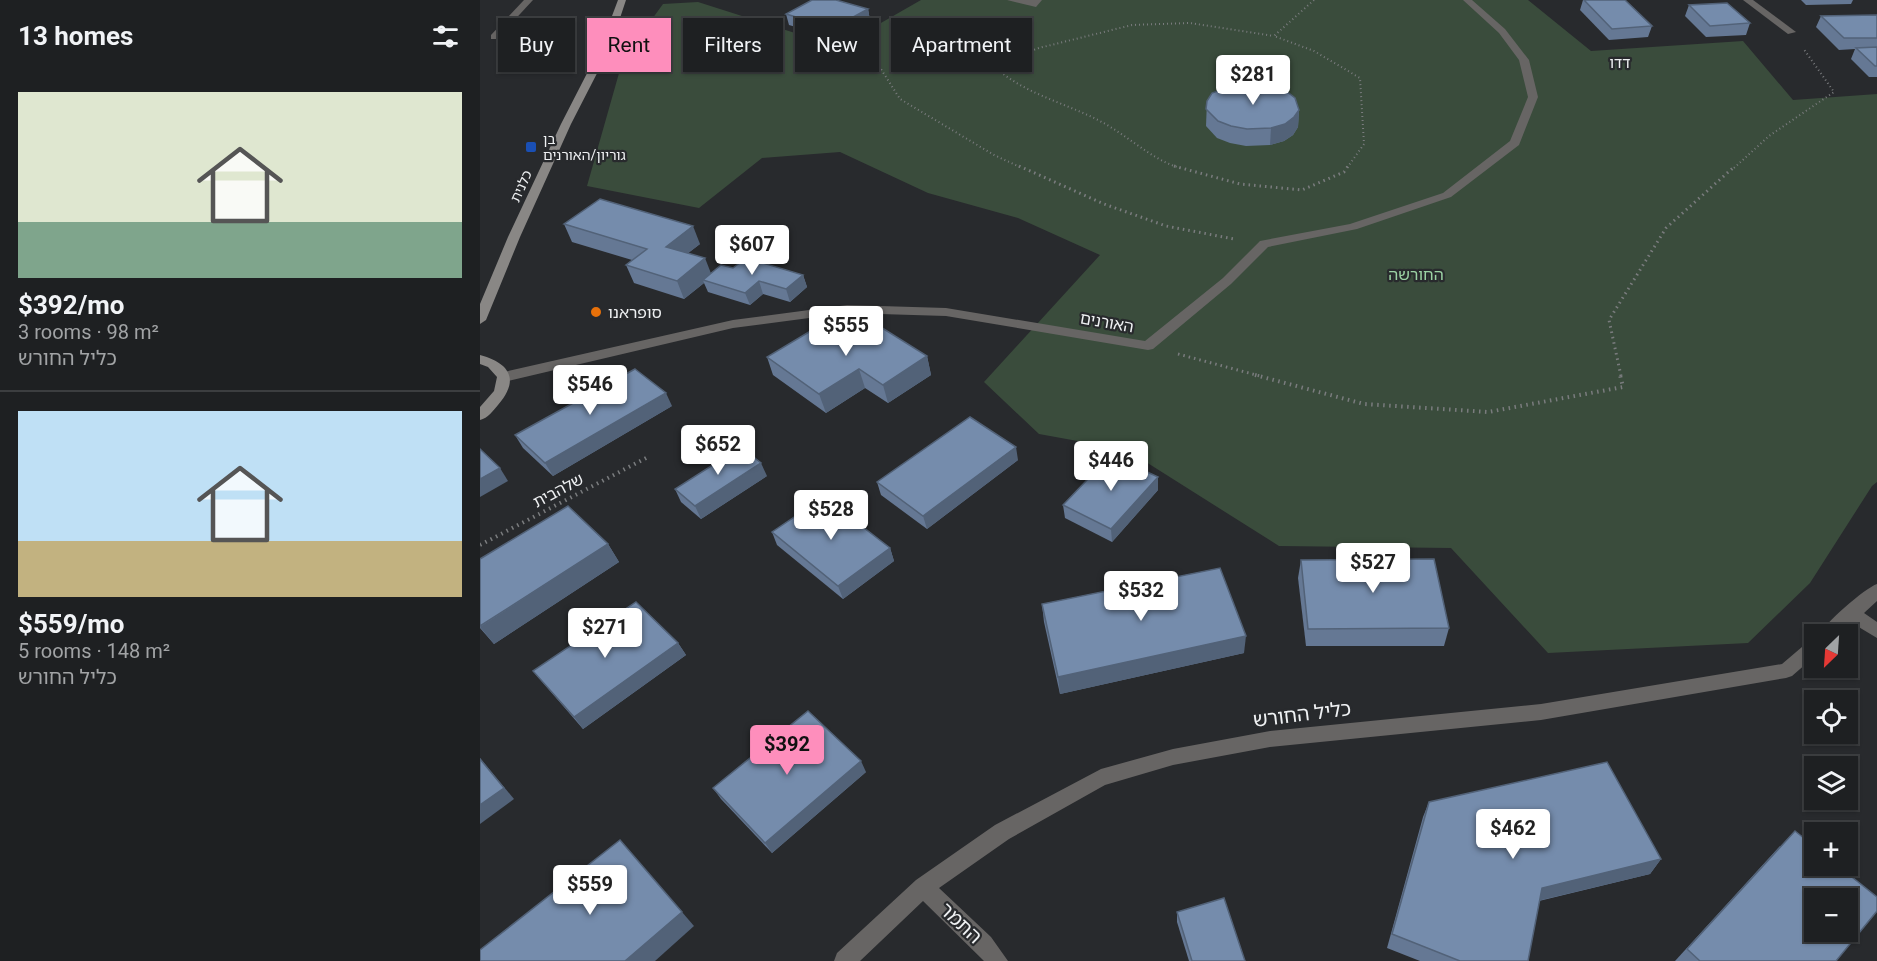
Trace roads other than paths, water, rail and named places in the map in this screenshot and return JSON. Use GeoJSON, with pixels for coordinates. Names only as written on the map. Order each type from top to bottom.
{"type":"FeatureCollection","features":[{"type":"Feature","properties":{"kind":"street"},"geometry":{"type":"LineString","coordinates":[[494,37],[530,0]]}},
{"type":"Feature","properties":{"kind":"street","name":"כלנית"},"geometry":{"type":"LineString","coordinates":[[480,321],[556,144],[604,48],[622,0]]}},
{"type":"Feature","properties":{"kind":"street"},"geometry":{"type":"LineString","coordinates":[[1011,0],[1037,2]]}},
{"type":"Feature","properties":{"kind":"street","name":"האורנים"},"geometry":{"type":"LineString","coordinates":[[504,377],[733,324],[847,309],[946,312],[1148,346],[1227,280],[1264,244],[1353,227],[1447,195],[1515,143],[1533,97],[1524,60],[1502,31],[1467,0]]}},
{"type":"Feature","properties":{"kind":"street"},"geometry":{"type":"LineString","coordinates":[[1747,0],[1791,32]]}},
{"type":"Feature","properties":{"kind":"street"},"geometry":{"type":"LineString","coordinates":[[480,359],[492,362],[501,369],[504,377],[503,390],[494,403],[480,415]]}},
{"type":"Feature","properties":{"kind":"street"},"geometry":{"type":"LineString","coordinates":[[1838,624],[1877,591]]}},
{"type":"Feature","properties":{"kind":"street"},"geometry":{"type":"LineString","coordinates":[[1851,613],[1877,631]]}},
{"type":"Feature","properties":{"kind":"street","name":"כליל החורש"},"geometry":{"type":"LineString","coordinates":[[845,961],[922,887],[1002,832],[1101,778],[1173,756],[1270,739],[1541,712],[1786,671],[1804,655]]}},
{"type":"Feature","properties":{"kind":"street","name":"התמר"},"geometry":{"type":"LineString","coordinates":[[922,887],[984,944],[997,961]]}},
{"type":"Feature","properties":{"kind":"place","name":"בן גוריון/האורנים"},"geometry":{"type":"Point","coordinates":[531,147]}},
{"type":"Feature","properties":{"kind":"place","name":"סופראנו"},"geometry":{"type":"Point","coordinates":[596,312]}},
{"type":"Feature","properties":{"kind":"district","name":"דדו"},"geometry":{"type":"Point","coordinates":[1620,63]}},
{"type":"Feature","properties":{"kind":"park label","name":"החורשה"},"geometry":{"type":"Point","coordinates":[1416,274]}}]}
